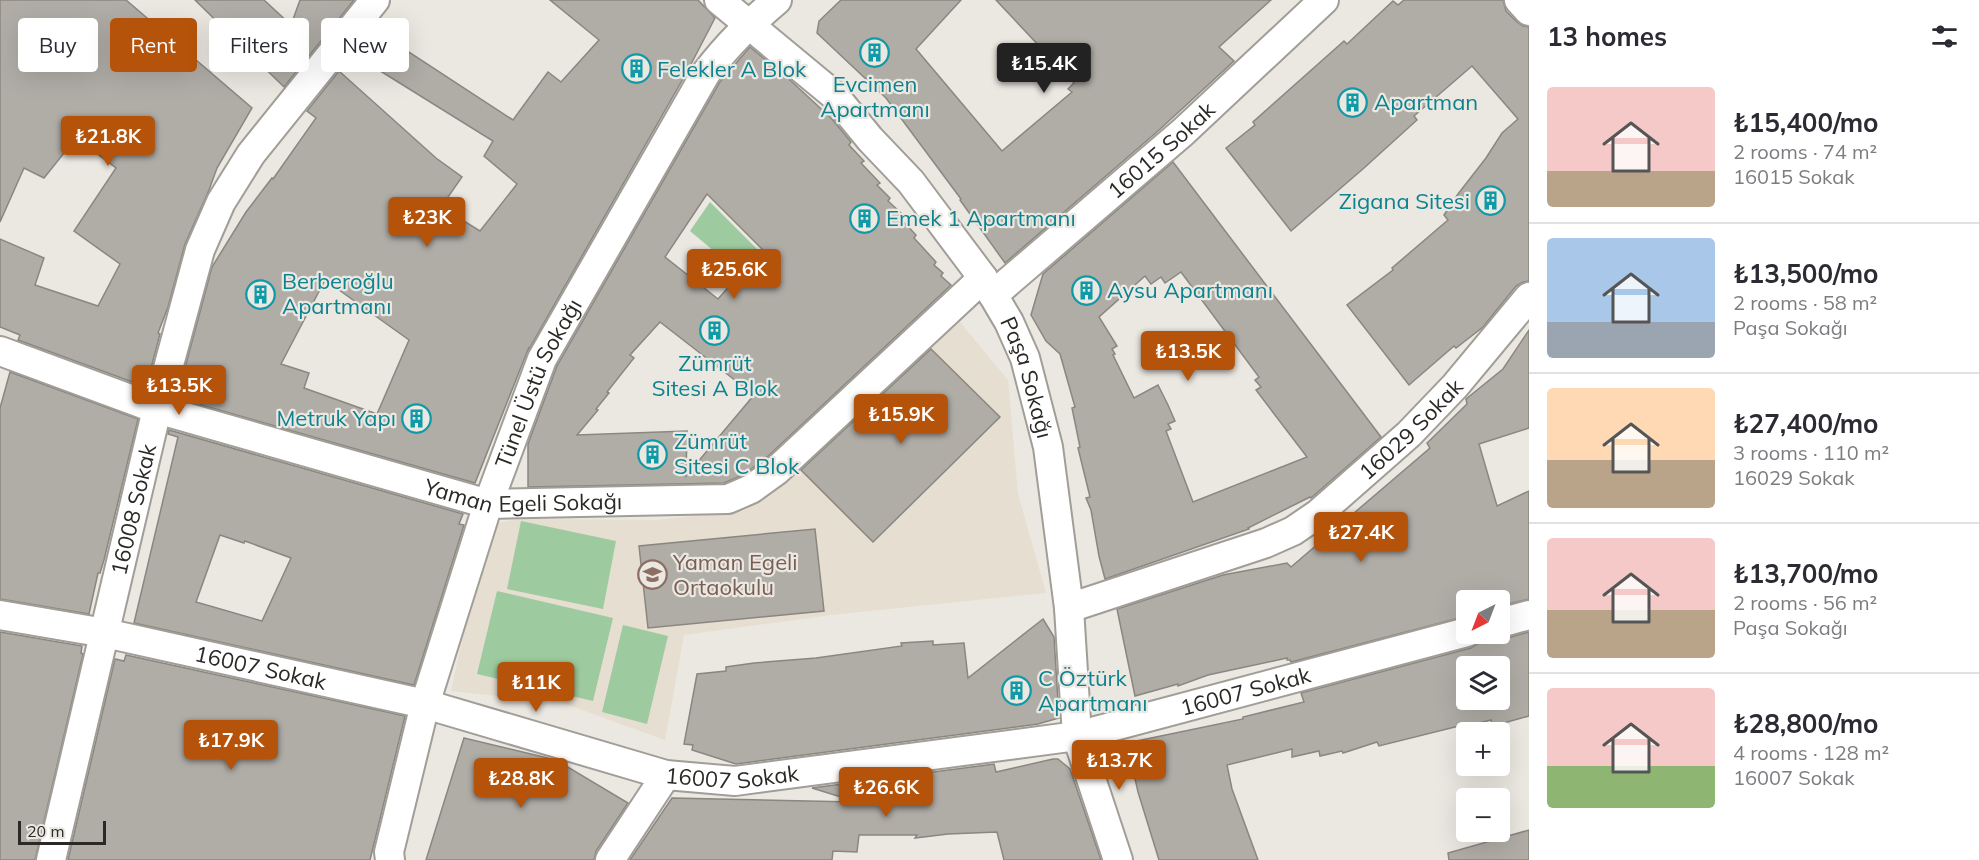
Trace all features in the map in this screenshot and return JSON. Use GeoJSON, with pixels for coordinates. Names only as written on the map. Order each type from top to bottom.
{"type":"FeatureCollection","features":[{"type":"Feature","properties":{"kind":"street","name":"16008 Sokak"},"geometry":{"type":"LineString","coordinates":[[51,860],[157,409],[200,250],[221,202],[258,146],[375,0]]}},
{"type":"Feature","properties":{"kind":"street","name":"Paşa Sokağı"},"geometry":{"type":"LineString","coordinates":[[719,0],[834,95],[870,139],[911,182],[988,287],[1009,322],[1025,358],[1048,447],[1070,608],[1077,736],[1118,860]]}},
{"type":"Feature","properties":{"kind":"street","name":"Tünel Üstü Sokağı"},"geometry":{"type":"LineString","coordinates":[[390,856],[425,704],[488,504],[542,359],[706,73],[748,24],[777,0]]}},
{"type":"Feature","properties":{"kind":"street","name":"16015 Sokak"},"geometry":{"type":"LineString","coordinates":[[988,287],[1183,132],[1324,0]]}},
{"type":"Feature","properties":{"kind":"street"},"geometry":{"type":"LineString","coordinates":[[1520,0],[1529,11]]}},
{"type":"Feature","properties":{"kind":"street","name":"Yaman Egeli Sokağı"},"geometry":{"type":"LineString","coordinates":[[0,351],[157,409],[488,504],[728,499],[751,489],[784,463],[988,287]]}},
{"type":"Feature","properties":{"kind":"street","name":"16029 Sokak"},"geometry":{"type":"LineString","coordinates":[[1070,608],[1266,543],[1293,531],[1318,514],[1409,434],[1455,386],[1529,297]]}},
{"type":"Feature","properties":{"kind":"street","name":"16007 Sokak"},"geometry":{"type":"LineString","coordinates":[[0,615],[105,633],[425,704],[666,775],[735,781],[1077,736],[1456,635]]}},
{"type":"Feature","properties":{"kind":"street"},"geometry":{"type":"LineString","coordinates":[[1510,620],[1529,615]]}},
{"type":"Feature","properties":{"kind":"street"},"geometry":{"type":"LineString","coordinates":[[610,860],[666,775]]}},
{"type":"Feature","properties":{"kind":"shaded area"},"geometry":{"type":"Polygon","coordinates":[[[959,321],[1008,380],[1018,494],[1046,593],[831,615],[684,635],[665,740],[563,703],[451,691],[485,536],[491,527],[501,522],[524,519],[656,520],[745,510],[797,474],[959,321]]]}},
{"type":"Feature","properties":{"kind":"green space"},"geometry":{"type":"Polygon","coordinates":[[[710,202],[757,249],[739,272],[690,231],[710,202]]]}},
{"type":"Feature","properties":{"kind":"green space"},"geometry":{"type":"Polygon","coordinates":[[[521,521],[616,541],[603,609],[507,589],[521,521]]]}},
{"type":"Feature","properties":{"kind":"green space"},"geometry":{"type":"Polygon","coordinates":[[[497,591],[613,618],[593,701],[477,674],[497,591]]]}},
{"type":"Feature","properties":{"kind":"green space"},"geometry":{"type":"Polygon","coordinates":[[[623,625],[668,636],[647,724],[602,712],[623,625]]]}},
{"type":"Feature","properties":{"kind":"building"},"geometry":{"type":"Polygon","coordinates":[[[0,0],[126,0],[147,18],[110,18],[110,72],[197,72],[197,61],[252,108],[217,168],[185,244],[168,307],[158,333],[160,334],[146,387],[18,340],[20,335],[0,327],[0,239],[44,258],[35,285],[98,306],[120,264],[74,231],[116,168],[76,138],[44,178],[24,168],[0,222],[0,0]]]}},
{"type":"Feature","properties":{"kind":"building"},"geometry":{"type":"Polygon","coordinates":[[[195,0],[264,0],[283,18],[213,18],[195,0]]]}},
{"type":"Feature","properties":{"kind":"building"},"geometry":{"type":"Polygon","coordinates":[[[300,0],[354,0],[340,18],[321,18],[321,41],[309,56],[309,18],[294,18],[300,0]]]}},
{"type":"Feature","properties":{"kind":"building"},"geometry":{"type":"Polygon","coordinates":[[[550,0],[698,0],[715,18],[688,70],[529,349],[529,347],[475,483],[177,398],[212,267],[246,212],[273,179],[316,118],[307,111],[338,72],[436,158],[462,177],[441,207],[480,231],[517,184],[484,156],[493,141],[382,72],[409,72],[409,52],[513,120],[548,72],[561,82],[599,40],[550,0]],[[325,280],[281,364],[309,373],[304,388],[377,414],[409,340],[325,280]]]}},
{"type":"Feature","properties":{"kind":"building"},"geometry":{"type":"Polygon","coordinates":[[[841,0],[961,0],[916,49],[1002,151],[1072,92],[1068,89],[1074,83],[996,0],[1271,0],[1219,47],[1234,61],[1158,131],[1005,263],[886,98],[817,33],[819,21],[841,0]]]}},
{"type":"Feature","properties":{"kind":"building"},"geometry":{"type":"Polygon","coordinates":[[[1404,0],[1503,0],[1506,11],[1517,22],[1529,27],[1529,281],[1516,286],[1483,327],[1456,348],[1454,346],[1409,385],[1347,305],[1393,270],[1392,268],[1448,220],[1444,215],[1458,194],[1502,133],[1518,119],[1472,66],[1414,116],[1417,120],[1291,231],[1226,148],[1255,125],[1253,122],[1344,41],[1347,44],[1393,1],[1398,5],[1404,0]]]}},
{"type":"Feature","properties":{"kind":"building"},"geometry":{"type":"Polygon","coordinates":[[[750,47],[791,81],[832,119],[851,142],[849,145],[864,161],[861,163],[880,183],[877,185],[890,198],[888,201],[901,213],[898,216],[916,235],[914,238],[936,262],[934,265],[943,273],[941,276],[951,285],[766,458],[743,475],[724,483],[528,487],[528,444],[557,366],[720,82],[750,47]],[[707,194],[665,257],[718,299],[762,249],[707,194]],[[660,322],[630,355],[634,358],[607,392],[609,393],[596,409],[598,410],[577,435],[687,431],[686,476],[754,395],[660,322]]]}},
{"type":"Feature","properties":{"kind":"building"},"geometry":{"type":"Polygon","coordinates":[[[269,72],[296,72],[284,87],[269,72]]]}},
{"type":"Feature","properties":{"kind":"building"},"geometry":{"type":"Polygon","coordinates":[[[1173,162],[1381,437],[1311,498],[1249,529],[1105,579],[1091,510],[1086,498],[1090,497],[1078,448],[1080,447],[1072,408],[1075,407],[1060,354],[1046,341],[1031,315],[1043,274],[1173,162]],[[1181,272],[1165,283],[1161,277],[1151,284],[1145,276],[1099,317],[1117,346],[1112,349],[1115,354],[1113,355],[1134,398],[1158,385],[1175,421],[1168,424],[1171,429],[1166,431],[1193,502],[1307,457],[1256,390],[1261,387],[1255,380],[1259,377],[1181,272]]]}},
{"type":"Feature","properties":{"kind":"building"},"geometry":{"type":"Polygon","coordinates":[[[1529,330],[1529,428],[1479,444],[1497,506],[1529,491],[1529,599],[1510,604],[1510,590],[1456,590],[1456,619],[1291,662],[1287,658],[1208,675],[1178,686],[1178,684],[1135,696],[1117,609],[1223,575],[1287,563],[1291,567],[1430,448],[1427,443],[1467,404],[1466,399],[1503,369],[1529,330]]]}},
{"type":"Feature","properties":{"kind":"building"},"geometry":{"type":"Polygon","coordinates":[[[931,349],[1000,417],[873,542],[801,470],[931,349]]]}},
{"type":"Feature","properties":{"kind":"building"},"geometry":{"type":"Polygon","coordinates":[[[10,372],[138,419],[89,614],[0,599],[0,408],[10,372]]]}},
{"type":"Feature","properties":{"kind":"building"},"geometry":{"type":"Polygon","coordinates":[[[169,430],[463,514],[459,524],[464,525],[414,685],[134,623],[178,437],[168,434],[169,430]],[[220,535],[196,602],[262,621],[291,558],[245,541],[244,543],[220,535]]]}},
{"type":"Feature","properties":{"kind":"building","name":"Yaman Egeli Ortaokulu"},"geometry":{"type":"Polygon","coordinates":[[[815,529],[824,611],[648,628],[639,546],[815,529]]]}},
{"type":"Feature","properties":{"kind":"building"},"geometry":{"type":"Polygon","coordinates":[[[1043,619],[1054,637],[1059,718],[1038,724],[736,764],[692,750],[693,745],[684,744],[697,674],[726,671],[726,667],[754,663],[816,658],[902,646],[901,643],[933,641],[933,645],[964,643],[968,678],[1043,619]]]}},
{"type":"Feature","properties":{"kind":"building"},"geometry":{"type":"Polygon","coordinates":[[[0,632],[82,646],[81,653],[83,654],[35,860],[0,860],[0,632]]]}},
{"type":"Feature","properties":{"kind":"building"},"geometry":{"type":"Polygon","coordinates":[[[1529,632],[1529,716],[1507,722],[1492,722],[1491,720],[1456,722],[1456,727],[1379,746],[1377,742],[1343,753],[1342,751],[1320,756],[1319,751],[1292,757],[1292,749],[1227,765],[1232,789],[1258,860],[1159,860],[1138,792],[1130,756],[1137,741],[1243,719],[1243,717],[1304,702],[1301,693],[1471,648],[1477,644],[1510,644],[1510,637],[1529,632]]]}},
{"type":"Feature","properties":{"kind":"building"},"geometry":{"type":"Polygon","coordinates":[[[126,655],[405,716],[370,860],[68,860],[115,659],[124,661],[126,655]]]}},
{"type":"Feature","properties":{"kind":"building"},"geometry":{"type":"Polygon","coordinates":[[[464,738],[556,760],[628,803],[596,851],[594,860],[426,860],[464,738]]]}},
{"type":"Feature","properties":{"kind":"building"},"geometry":{"type":"Polygon","coordinates":[[[1058,759],[1070,769],[1101,860],[1004,860],[997,832],[915,838],[917,835],[859,835],[857,852],[833,851],[832,860],[630,860],[672,798],[854,802],[812,788],[994,764],[996,772],[1058,759]]]}},
{"type":"Feature","properties":{"kind":"building"},"geometry":{"type":"Polygon","coordinates":[[[1529,830],[1529,860],[1449,860],[1448,853],[1487,842],[1510,842],[1510,835],[1529,830]]]}},
{"type":"Feature","properties":{"kind":"place","name":"Evcimen Apartmanı"},"geometry":{"type":"Point","coordinates":[875,52]}},
{"type":"Feature","properties":{"kind":"place","name":"Felekler A Blok"},"geometry":{"type":"Point","coordinates":[636,69]}},
{"type":"Feature","properties":{"kind":"place","name":"Apartman"},"geometry":{"type":"Point","coordinates":[1353,102]}},
{"type":"Feature","properties":{"kind":"place","name":"Zigana Sitesi"},"geometry":{"type":"Point","coordinates":[1491,201]}},
{"type":"Feature","properties":{"kind":"place","name":"Emek 1 Apartmanı"},"geometry":{"type":"Point","coordinates":[865,218]}},
{"type":"Feature","properties":{"kind":"place","name":"Aysu Apartmanı"},"geometry":{"type":"Point","coordinates":[1086,290]}},
{"type":"Feature","properties":{"kind":"place","name":"Berberoğlu Apartmanı"},"geometry":{"type":"Point","coordinates":[261,294]}},
{"type":"Feature","properties":{"kind":"place","name":"Zümrüt Sitesi A Blok"},"geometry":{"type":"Point","coordinates":[715,331]}},
{"type":"Feature","properties":{"kind":"place","name":"Metruk Yapı"},"geometry":{"type":"Point","coordinates":[417,418]}},
{"type":"Feature","properties":{"kind":"place","name":"Zümrüt Sitesi C Blok"},"geometry":{"type":"Point","coordinates":[653,454]}},
{"type":"Feature","properties":{"kind":"place","name":"Yaman Egeli Ortaokulu"},"geometry":{"type":"Point","coordinates":[652,575]}},
{"type":"Feature","properties":{"kind":"place","name":"C Öztürk Apartmanı"},"geometry":{"type":"Point","coordinates":[1017,691]}}]}
